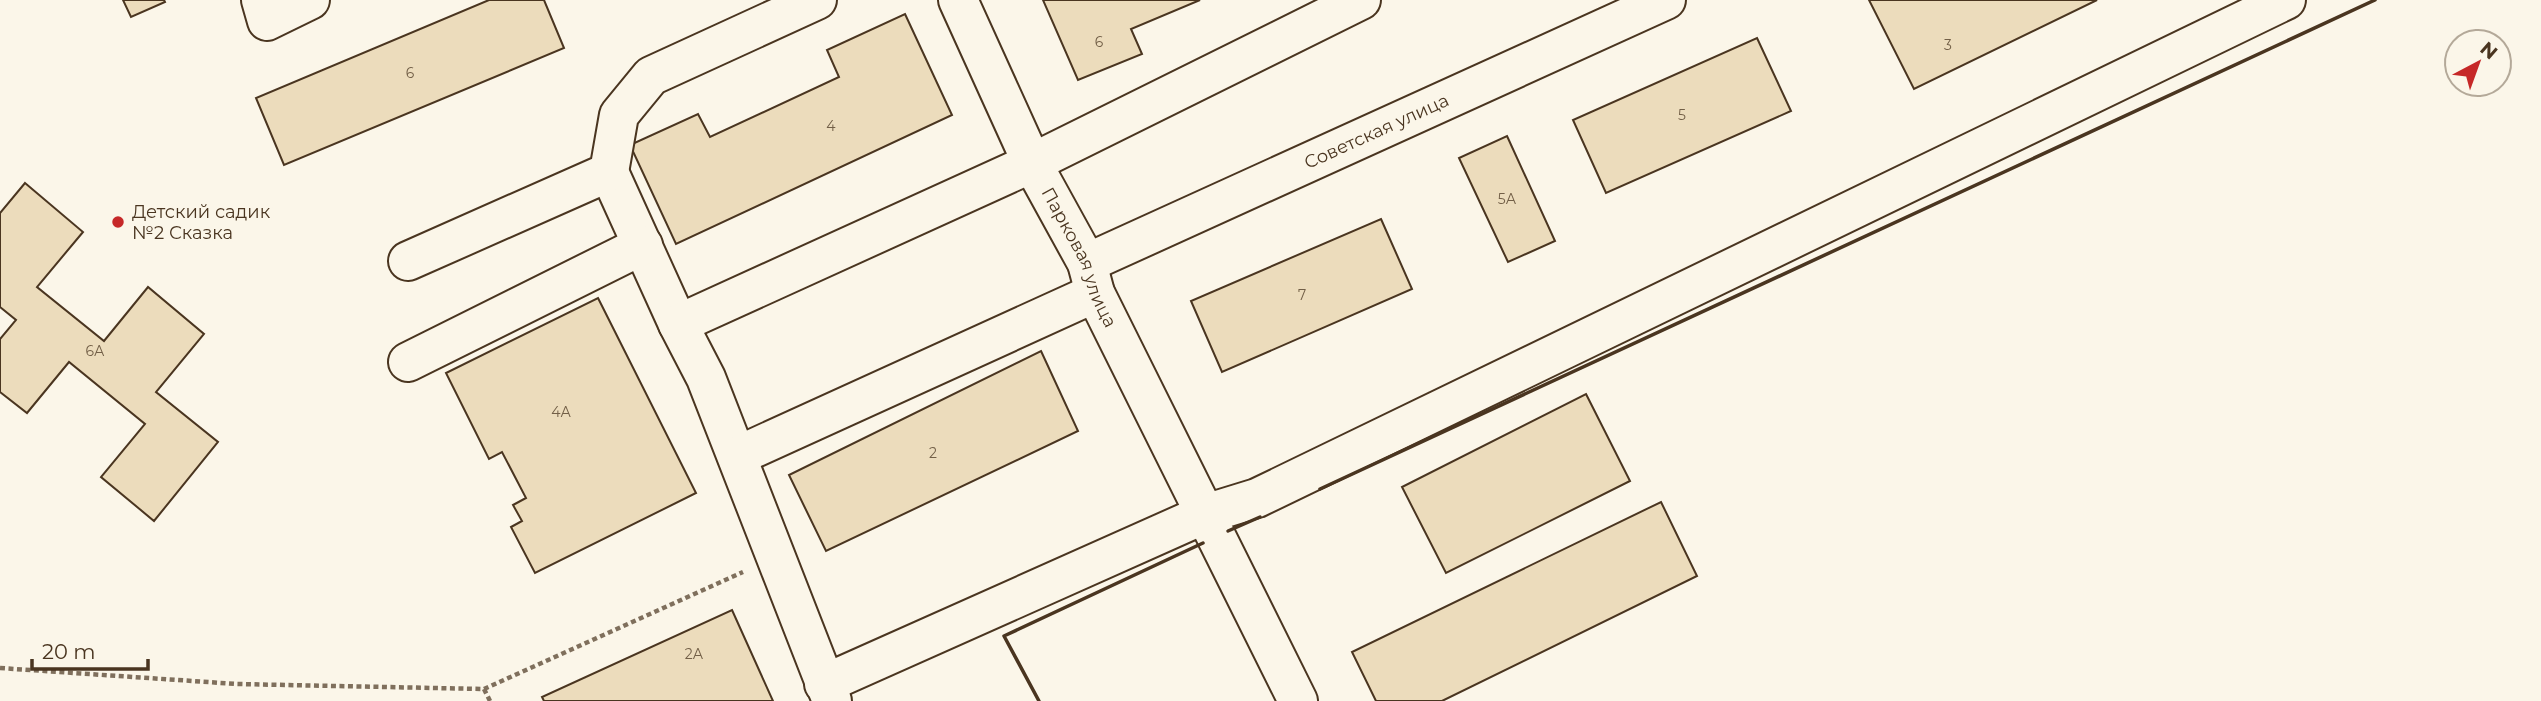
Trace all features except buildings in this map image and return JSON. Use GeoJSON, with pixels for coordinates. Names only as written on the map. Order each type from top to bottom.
{"type":"FeatureCollection","features":[{"type":"Feature","properties":{"kind":"street"},"geometry":{"type":"LineString","coordinates":[[261,0],[267,21],[310,0]]}},
{"type":"Feature","properties":{"kind":"street"},"geometry":{"type":"LineString","coordinates":[[817,0],[651,76],[619,116],[609,172],[678,324],[706,378],[828,692],[1205,514],[1257,498],[2286,0]]}},
{"type":"Feature","properties":{"kind":"street","name":"Парковая улица"},"geometry":{"type":"LineString","coordinates":[[958,0],[1032,163],[1298,701]]}},
{"type":"Feature","properties":{"kind":"street"},"geometry":{"type":"LineString","coordinates":[[678,324],[1032,163],[1361,0]]}},
{"type":"Feature","properties":{"kind":"street","name":"Советская улица"},"geometry":{"type":"LineString","coordinates":[[737,456],[1091,278],[1666,0]]}},
{"type":"Feature","properties":{"kind":"street"},"geometry":{"type":"LineString","coordinates":[[408,261],[609,172]]}},
{"type":"Feature","properties":{"kind":"street"},"geometry":{"type":"LineString","coordinates":[[408,362],[643,245]]}},
{"type":"Feature","properties":{"kind":"path"},"geometry":{"type":"LineString","coordinates":[[0,668],[237,684],[484,689],[775,557]]}},
{"type":"Feature","properties":{"kind":"path"},"geometry":{"type":"LineString","coordinates":[[484,689],[490,701]]}},
{"type":"Feature","properties":{"kind":"wall"},"geometry":{"type":"LineString","coordinates":[[1320,489],[2375,0]]}},
{"type":"Feature","properties":{"kind":"wall"},"geometry":{"type":"LineString","coordinates":[[1228,531],[1260,517]]}},
{"type":"Feature","properties":{"kind":"wall"},"geometry":{"type":"LineString","coordinates":[[1039,701],[1004,636],[1203,543]]}},
{"type":"Feature","properties":{"kind":"place","name":"Детский садик №2 Сказка"},"geometry":{"type":"Point","coordinates":[118,222]}}]}
